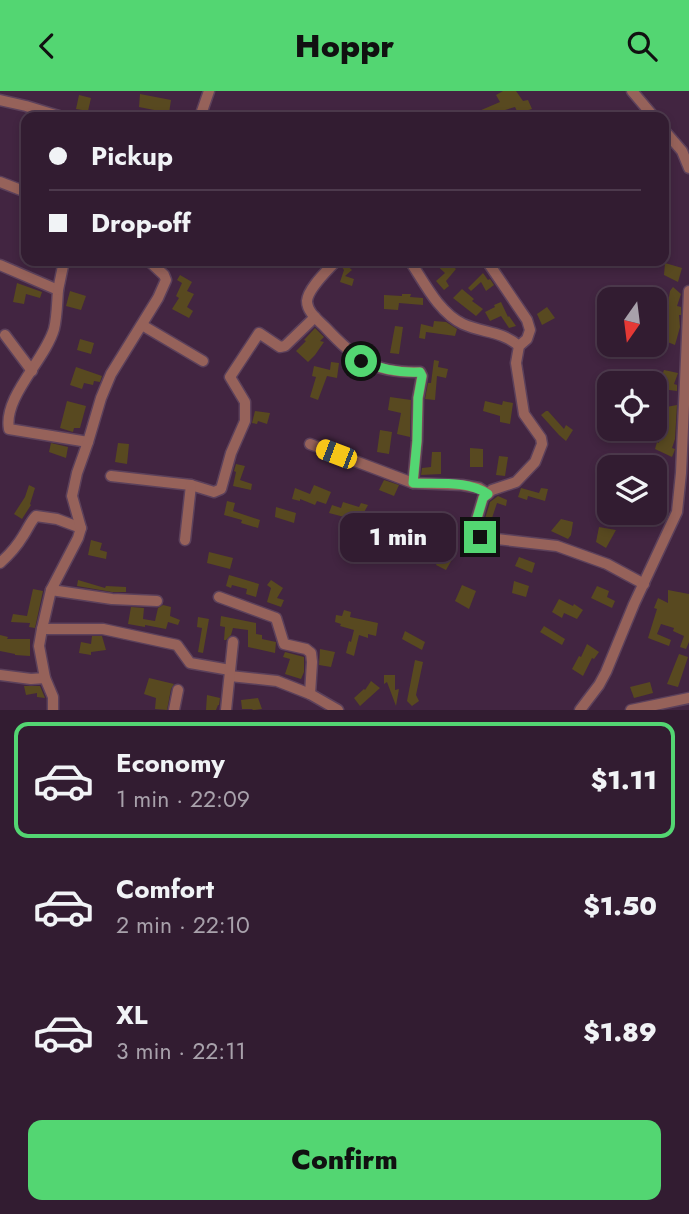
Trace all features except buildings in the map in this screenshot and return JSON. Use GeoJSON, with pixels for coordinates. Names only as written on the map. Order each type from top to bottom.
{"type":"FeatureCollection","features":[{"type":"Feature","properties":{"kind":"street"},"geometry":{"type":"LineString","coordinates":[[202,112],[209,91]]}},
{"type":"Feature","properties":{"kind":"street"},"geometry":{"type":"LineString","coordinates":[[632,91],[650,112]]}},
{"type":"Feature","properties":{"kind":"street"},"geometry":{"type":"LineString","coordinates":[[0,100],[44,112]]}},
{"type":"Feature","properties":{"kind":"street"},"geometry":{"type":"LineString","coordinates":[[669,136],[682,151],[689,168]]}},
{"type":"Feature","properties":{"kind":"street"},"geometry":{"type":"LineString","coordinates":[[0,182],[21,191]]}},
{"type":"Feature","properties":{"kind":"street"},"geometry":{"type":"LineString","coordinates":[[0,265],[58,291]]}},
{"type":"Feature","properties":{"kind":"street"},"geometry":{"type":"LineString","coordinates":[[63,266],[53,330],[32,372],[13,398],[7,421],[9,429],[88,442]]}},
{"type":"Feature","properties":{"kind":"street"},"geometry":{"type":"LineString","coordinates":[[53,710],[53,697],[45,678],[40,646],[51,590],[81,528],[72,496],[77,473],[111,374],[158,298],[166,280],[154,266]]}},
{"type":"Feature","properties":{"kind":"street"},"geometry":{"type":"LineString","coordinates":[[332,266],[312,288],[307,300],[315,317],[361,361],[407,373],[420,372],[422,376],[418,398],[413,483]]}},
{"type":"Feature","properties":{"kind":"street"},"geometry":{"type":"LineString","coordinates":[[413,266],[442,308],[452,316],[462,323],[509,337],[519,346]]}},
{"type":"Feature","properties":{"kind":"street"},"geometry":{"type":"LineString","coordinates":[[490,266],[527,320],[530,330],[527,339],[519,346],[516,363],[524,414],[541,438],[542,444],[535,462],[516,482],[492,490],[483,498],[475,525],[480,537],[557,546],[607,565],[644,584]]}},
{"type":"Feature","properties":{"kind":"street"},"geometry":{"type":"LineString","coordinates":[[582,710],[606,672],[677,512],[689,291]]}},
{"type":"Feature","properties":{"kind":"street"},"geometry":{"type":"LineString","coordinates":[[111,476],[191,485],[214,492],[220,489],[245,421],[245,402],[230,377],[259,333],[280,347],[285,346],[315,317]]}},
{"type":"Feature","properties":{"kind":"street"},"geometry":{"type":"LineString","coordinates":[[142,325],[203,361]]}},
{"type":"Feature","properties":{"kind":"street"},"geometry":{"type":"LineString","coordinates":[[5,335],[32,372]]}},
{"type":"Feature","properties":{"kind":"street"},"geometry":{"type":"LineString","coordinates":[[310,444],[413,483],[463,485],[479,488],[488,494]]}},
{"type":"Feature","properties":{"kind":"street"},"geometry":{"type":"LineString","coordinates":[[185,540],[191,485]]}},
{"type":"Feature","properties":{"kind":"street"},"geometry":{"type":"LineString","coordinates":[[0,563],[8,557],[36,516],[57,519],[81,528]]}},
{"type":"Feature","properties":{"kind":"street"},"geometry":{"type":"LineString","coordinates":[[51,590],[112,599],[157,601]]}},
{"type":"Feature","properties":{"kind":"street"},"geometry":{"type":"LineString","coordinates":[[219,597],[276,618],[284,644],[306,649],[311,653],[310,694]]}},
{"type":"Feature","properties":{"kind":"street"},"geometry":{"type":"LineString","coordinates":[[42,629],[103,629],[177,645],[190,663],[277,681],[310,694],[338,710]]}},
{"type":"Feature","properties":{"kind":"street"},"geometry":{"type":"LineString","coordinates":[[226,710],[233,642]]}},
{"type":"Feature","properties":{"kind":"street"},"geometry":{"type":"LineString","coordinates":[[0,675],[45,678]]}},
{"type":"Feature","properties":{"kind":"street"},"geometry":{"type":"LineString","coordinates":[[174,710],[178,690]]}},
{"type":"Feature","properties":{"kind":"street"},"geometry":{"type":"LineString","coordinates":[[631,710],[689,698]]}},
{"type":"Feature","properties":{"kind":"route"},"geometry":{"type":"LineString","coordinates":[[361,361],[407,373],[420,372],[422,376],[418,398],[413,483],[463,485],[479,488],[488,494],[483,498],[475,525],[480,537]]}}]}
